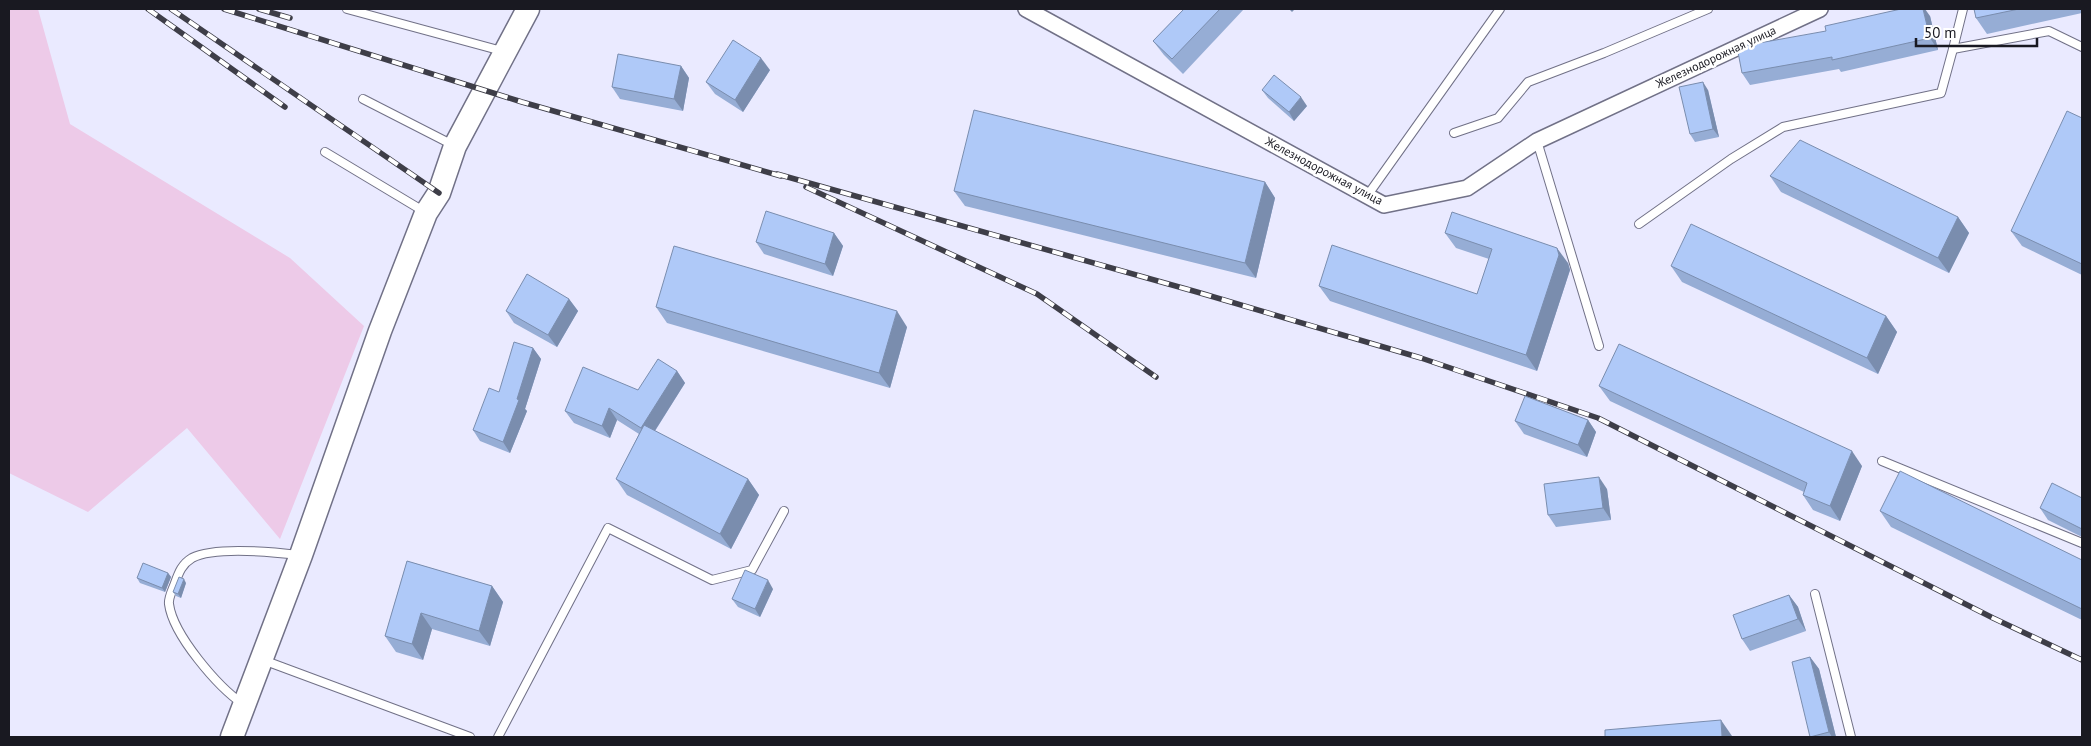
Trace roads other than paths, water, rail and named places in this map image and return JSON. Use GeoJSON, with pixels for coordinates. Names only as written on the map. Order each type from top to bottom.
{"type":"FeatureCollection","features":[{"type":"Feature","properties":{"kind":"main road"},"geometry":{"type":"LineString","coordinates":[[232,737],[301,555],[380,331],[426,213],[439,193],[454,146],[528,9]]}},
{"type":"Feature","properties":{"kind":"street","name":"Железнодорожная улица"},"geometry":{"type":"LineString","coordinates":[[1026,9],[1384,205],[1467,188],[1537,141],[1820,9]]}},
{"type":"Feature","properties":{"kind":"lane"},"geometry":{"type":"LineString","coordinates":[[347,9],[504,51]]}},
{"type":"Feature","properties":{"kind":"lane"},"geometry":{"type":"LineString","coordinates":[[1367,196],[1500,9]]}},
{"type":"Feature","properties":{"kind":"lane"},"geometry":{"type":"LineString","coordinates":[[1454,133],[1498,118],[1528,82],[1604,54],[1708,9]]}},
{"type":"Feature","properties":{"kind":"lane"},"geometry":{"type":"LineString","coordinates":[[1639,224],[1731,159],[1783,127],[1941,93],[1964,9]]}},
{"type":"Feature","properties":{"kind":"lane"},"geometry":{"type":"LineString","coordinates":[[1953,49],[2049,31],[2082,48]]}},
{"type":"Feature","properties":{"kind":"lane"},"geometry":{"type":"LineString","coordinates":[[363,99],[454,146]]}},
{"type":"Feature","properties":{"kind":"lane"},"geometry":{"type":"LineString","coordinates":[[1537,141],[1599,346]]}},
{"type":"Feature","properties":{"kind":"lane"},"geometry":{"type":"LineString","coordinates":[[325,152],[426,213]]}},
{"type":"Feature","properties":{"kind":"lane"},"geometry":{"type":"LineString","coordinates":[[1882,461],[2082,543]]}},
{"type":"Feature","properties":{"kind":"lane"},"geometry":{"type":"LineString","coordinates":[[498,737],[608,528],[712,580],[752,570],[784,511]]}},
{"type":"Feature","properties":{"kind":"lane"},"geometry":{"type":"LineString","coordinates":[[244,704],[226,693],[196,656],[172,619],[168,602],[180,569],[193,558],[213,553],[243,551],[301,555]]}},
{"type":"Feature","properties":{"kind":"lane"},"geometry":{"type":"LineString","coordinates":[[1815,594],[1851,737]]}},
{"type":"Feature","properties":{"kind":"lane"},"geometry":{"type":"LineString","coordinates":[[261,660],[470,737]]}},
{"type":"Feature","properties":{"kind":"railway"},"geometry":{"type":"LineString","coordinates":[[148,9],[285,107]]}},
{"type":"Feature","properties":{"kind":"railway"},"geometry":{"type":"LineString","coordinates":[[171,9],[439,193]]}},
{"type":"Feature","properties":{"kind":"railway"},"geometry":{"type":"LineString","coordinates":[[224,9],[522,102],[781,176]]}},
{"type":"Feature","properties":{"kind":"railway"},"geometry":{"type":"LineString","coordinates":[[259,9],[290,18]]}},
{"type":"Feature","properties":{"kind":"railway"},"geometry":{"type":"LineString","coordinates":[[777,174],[1197,292],[1421,358],[1598,418],[1993,618],[2082,660]]}},
{"type":"Feature","properties":{"kind":"railway"},"geometry":{"type":"LineString","coordinates":[[806,187],[1037,294],[1156,377]]}}]}
